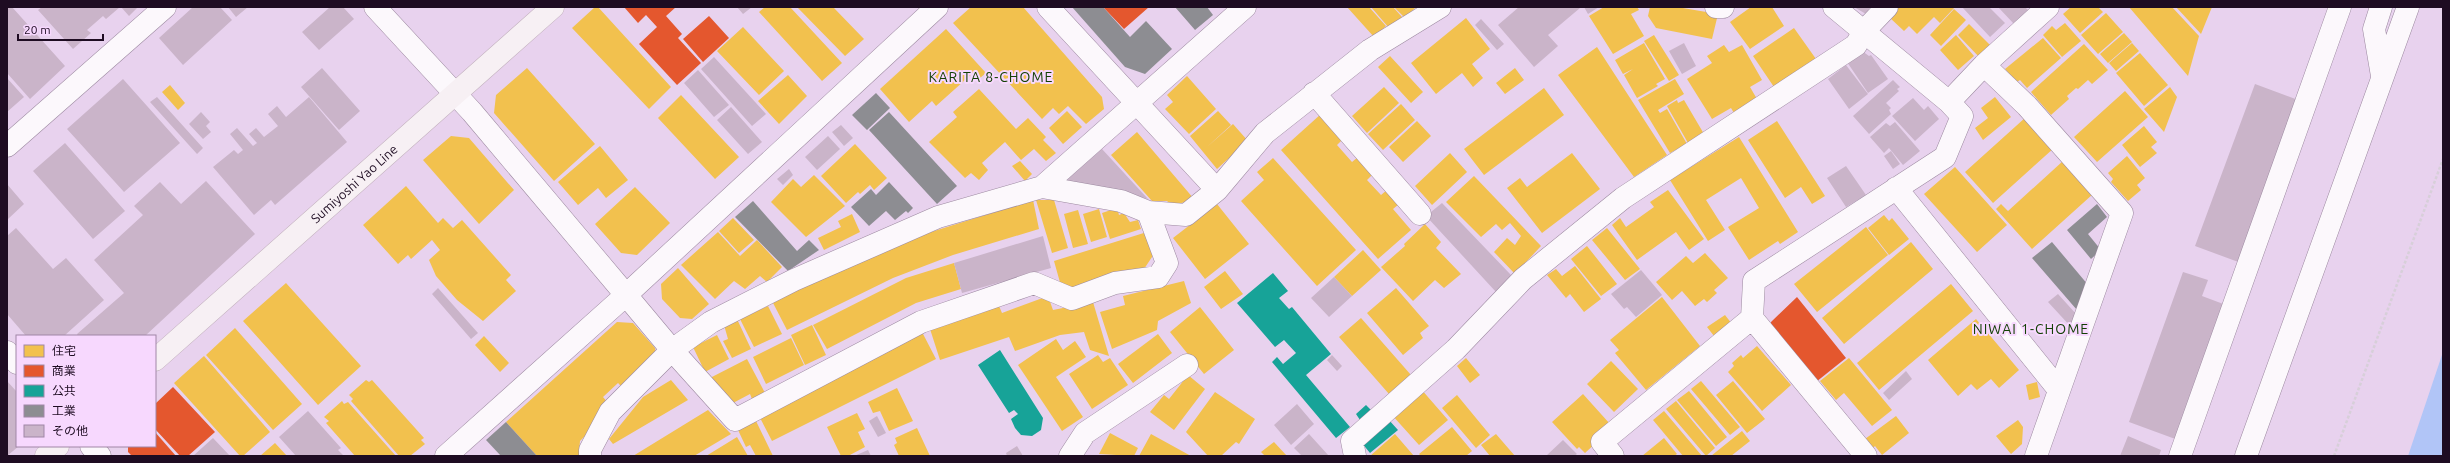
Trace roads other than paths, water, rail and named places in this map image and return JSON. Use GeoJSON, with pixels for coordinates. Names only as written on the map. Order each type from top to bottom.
{"type":"FeatureCollection","features":[{"type":"Feature","properties":{"kind":"main road","name":"Sumiyoshi Yao Line"},"geometry":{"type":"LineString","coordinates":[[156,359],[554,7]]}},
{"type":"Feature","properties":{"kind":"main road"},"geometry":{"type":"LineString","coordinates":[[46,456],[57,447]]}},
{"type":"Feature","properties":{"kind":"street"},"geometry":{"type":"LineString","coordinates":[[7,146],[165,7]]}},
{"type":"Feature","properties":{"kind":"street"},"geometry":{"type":"LineString","coordinates":[[375,7],[472,112],[672,350],[735,420],[928,319],[1034,284],[1072,299],[1115,283],[1158,277],[1167,263],[1148,212]]}},
{"type":"Feature","properties":{"kind":"street"},"geometry":{"type":"LineString","coordinates":[[446,456],[626,295],[936,7]]}},
{"type":"Feature","properties":{"kind":"street"},"geometry":{"type":"LineString","coordinates":[[1048,7],[1217,190]]}},
{"type":"Feature","properties":{"kind":"street"},"geometry":{"type":"LineString","coordinates":[[590,456],[590,450],[610,412],[672,350],[711,322],[816,270],[938,217],[1042,187],[1245,7]]}},
{"type":"Feature","properties":{"kind":"street"},"geometry":{"type":"LineString","coordinates":[[1042,187],[1121,201],[1148,212],[1186,215],[1217,190],[1265,133],[1370,50],[1440,7]]}},
{"type":"Feature","properties":{"kind":"street"},"geometry":{"type":"LineString","coordinates":[[1716,7],[1723,7]]}},
{"type":"Feature","properties":{"kind":"street"},"geometry":{"type":"LineString","coordinates":[[1834,7],[1949,102],[1962,116],[1944,158],[1754,281],[1752,318],[1866,456]]}},
{"type":"Feature","properties":{"kind":"street"},"geometry":{"type":"LineString","coordinates":[[1355,456],[1352,441],[1456,349],[1523,279],[1623,198],[1856,45],[1864,31],[1887,7]]}},
{"type":"Feature","properties":{"kind":"street"},"geometry":{"type":"LineString","coordinates":[[1949,102],[1984,66],[2048,7]]}},
{"type":"Feature","properties":{"kind":"street"},"geometry":{"type":"LineString","coordinates":[[2180,456],[2340,7]]}},
{"type":"Feature","properties":{"kind":"street"},"geometry":{"type":"LineString","coordinates":[[2381,7],[2374,29],[2382,77]]}},
{"type":"Feature","properties":{"kind":"street"},"geometry":{"type":"LineString","coordinates":[[2246,456],[2408,7]]}},
{"type":"Feature","properties":{"kind":"street"},"geometry":{"type":"LineString","coordinates":[[1984,66],[2027,106],[2122,213],[2036,456]]}},
{"type":"Feature","properties":{"kind":"street"},"geometry":{"type":"LineString","coordinates":[[1314,93],[1420,214]]}},
{"type":"Feature","properties":{"kind":"street"},"geometry":{"type":"LineString","coordinates":[[1896,188],[2059,390]]}},
{"type":"Feature","properties":{"kind":"street"},"geometry":{"type":"LineString","coordinates":[[1613,456],[1602,442],[1752,318]]}},
{"type":"Feature","properties":{"kind":"street"},"geometry":{"type":"LineString","coordinates":[[7,352],[16,362]]}},
{"type":"Feature","properties":{"kind":"street"},"geometry":{"type":"LineString","coordinates":[[1070,456],[1085,433],[1187,365]]}},
{"type":"Feature","properties":{"kind":"street"},"geometry":{"type":"LineString","coordinates":[[92,447],[100,456]]}},
{"type":"Feature","properties":{"kind":"water"},"geometry":{"type":"Polygon","coordinates":[[[2443,352],[2443,456],[2408,456],[2443,352]]]}},
{"type":"Feature","properties":{"kind":"district","name":"KARITA 8-CHOME"},"geometry":{"type":"Point","coordinates":[991,77]}},
{"type":"Feature","properties":{"kind":"district","name":"NIWAI 1-CHOME"},"geometry":{"type":"Point","coordinates":[2031,329]}}]}
